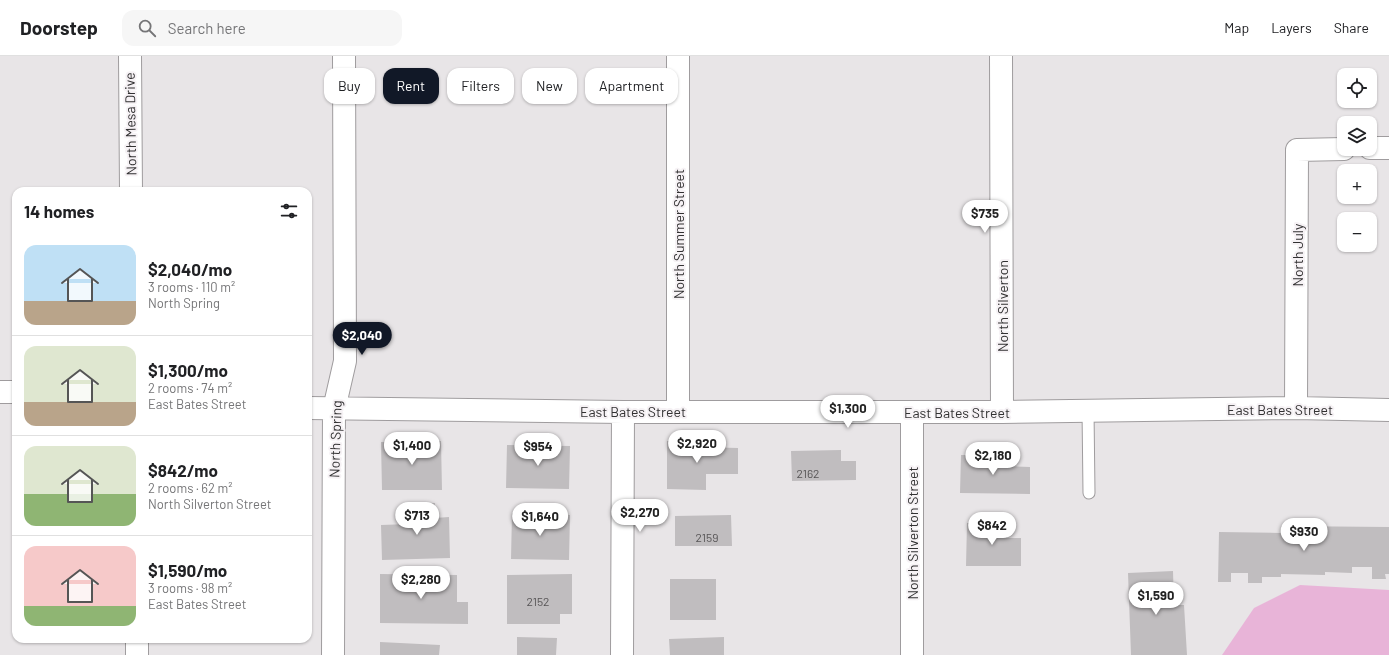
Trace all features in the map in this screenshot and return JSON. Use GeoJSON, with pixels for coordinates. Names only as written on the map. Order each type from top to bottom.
{"type":"FeatureCollection","features":[{"type":"Feature","properties":{"kind":"street","name":"North Mesa Drive"},"geometry":{"type":"LineString","coordinates":[[130,56],[131,187]]}},
{"type":"Feature","properties":{"kind":"street","name":"North Spring"},"geometry":{"type":"LineString","coordinates":[[333,655],[334,409],[345,361],[344,56]]}},
{"type":"Feature","properties":{"kind":"street","name":"North Summer Street"},"geometry":{"type":"LineString","coordinates":[[678,56],[678,412]]}},
{"type":"Feature","properties":{"kind":"street","name":"North Silverton"},"geometry":{"type":"LineString","coordinates":[[1001,56],[1002,412]]}},
{"type":"Feature","properties":{"kind":"street","name":"North July"},"geometry":{"type":"LineString","coordinates":[[1296,408],[1297,150],[1337,149]]}},
{"type":"Feature","properties":{"kind":"street"},"geometry":{"type":"LineString","coordinates":[[0,392],[12,392]]}},
{"type":"Feature","properties":{"kind":"street","name":"East Bates Street"},"geometry":{"type":"LineString","coordinates":[[312,408],[623,412],[1002,412],[1296,408],[1389,410]]}},
{"type":"Feature","properties":{"kind":"street"},"geometry":{"type":"LineString","coordinates":[[622,655],[623,412]]}},
{"type":"Feature","properties":{"kind":"street","name":"North Silverton Street"},"geometry":{"type":"LineString","coordinates":[[912,412],[912,655]]}},
{"type":"Feature","properties":{"kind":"street"},"geometry":{"type":"LineString","coordinates":[[137,643],[137,655]]}},
{"type":"Feature","properties":{"kind":"lane"},"geometry":{"type":"LineString","coordinates":[[1088,410],[1089,493]]}},
{"type":"Feature","properties":{"kind":"shaded area"},"geometry":{"type":"Polygon","coordinates":[[[1300,585],[1389,590],[1389,655],[1222,655],[1254,608],[1300,585]]]}},
{"type":"Feature","properties":{"kind":"building"},"geometry":{"type":"Polygon","coordinates":[[[441,441],[442,490],[382,490],[381,442],[441,441]]]}},
{"type":"Feature","properties":{"kind":"building"},"geometry":{"type":"Polygon","coordinates":[[[667,441],[702,441],[701,447],[738,448],[738,474],[706,474],[706,490],[667,489],[667,441]]]}},
{"type":"Feature","properties":{"kind":"building"},"geometry":{"type":"Polygon","coordinates":[[[507,445],[570,446],[569,489],[506,488],[507,445]]]}},
{"type":"Feature","properties":{"kind":"building"},"geometry":{"type":"Polygon","coordinates":[[[841,450],[841,461],[856,461],[856,480],[792,481],[791,451],[841,450]]]}},
{"type":"Feature","properties":{"kind":"building"},"geometry":{"type":"Polygon","coordinates":[[[961,455],[1003,455],[1003,466],[1030,467],[1030,494],[960,493],[961,455]]]}},
{"type":"Feature","properties":{"kind":"building"},"geometry":{"type":"Polygon","coordinates":[[[435,503],[435,518],[449,517],[450,558],[382,560],[381,525],[409,524],[408,504],[435,503]]]}},
{"type":"Feature","properties":{"kind":"building"},"geometry":{"type":"Polygon","coordinates":[[[512,513],[570,515],[569,560],[511,559],[512,513]]]}},
{"type":"Feature","properties":{"kind":"building"},"geometry":{"type":"Polygon","coordinates":[[[731,515],[732,546],[675,546],[675,516],[731,515]]]}},
{"type":"Feature","properties":{"kind":"building"},"geometry":{"type":"Polygon","coordinates":[[[967,523],[1007,524],[1007,538],[1021,538],[1021,566],[966,566],[967,523]]]}},
{"type":"Feature","properties":{"kind":"building"},"geometry":{"type":"Polygon","coordinates":[[[1281,526],[1389,527],[1389,574],[1385,574],[1386,579],[1372,579],[1372,567],[1352,567],[1352,573],[1325,572],[1325,575],[1281,574],[1281,577],[1262,577],[1262,583],[1248,583],[1248,573],[1231,573],[1231,582],[1218,582],[1219,532],[1281,533],[1281,526]]]}},
{"type":"Feature","properties":{"kind":"building"},"geometry":{"type":"Polygon","coordinates":[[[1173,571],[1174,605],[1184,605],[1187,655],[1131,655],[1128,573],[1173,571]]]}},
{"type":"Feature","properties":{"kind":"building"},"geometry":{"type":"Polygon","coordinates":[[[380,574],[457,575],[457,602],[468,602],[468,624],[380,623],[380,574]]]}},
{"type":"Feature","properties":{"kind":"building"},"geometry":{"type":"Polygon","coordinates":[[[572,574],[572,614],[560,614],[560,624],[507,624],[507,575],[572,574]]]}},
{"type":"Feature","properties":{"kind":"building"},"geometry":{"type":"Polygon","coordinates":[[[670,579],[716,579],[716,620],[670,620],[670,579]]]}},
{"type":"Feature","properties":{"kind":"building"},"geometry":{"type":"Polygon","coordinates":[[[517,637],[557,638],[556,655],[517,655],[517,637]]]}},
{"type":"Feature","properties":{"kind":"building"},"geometry":{"type":"Polygon","coordinates":[[[724,637],[724,655],[670,655],[669,639],[724,637]]]}},
{"type":"Feature","properties":{"kind":"building"},"geometry":{"type":"Polygon","coordinates":[[[380,642],[440,645],[439,655],[380,655],[380,642]]]}}]}
